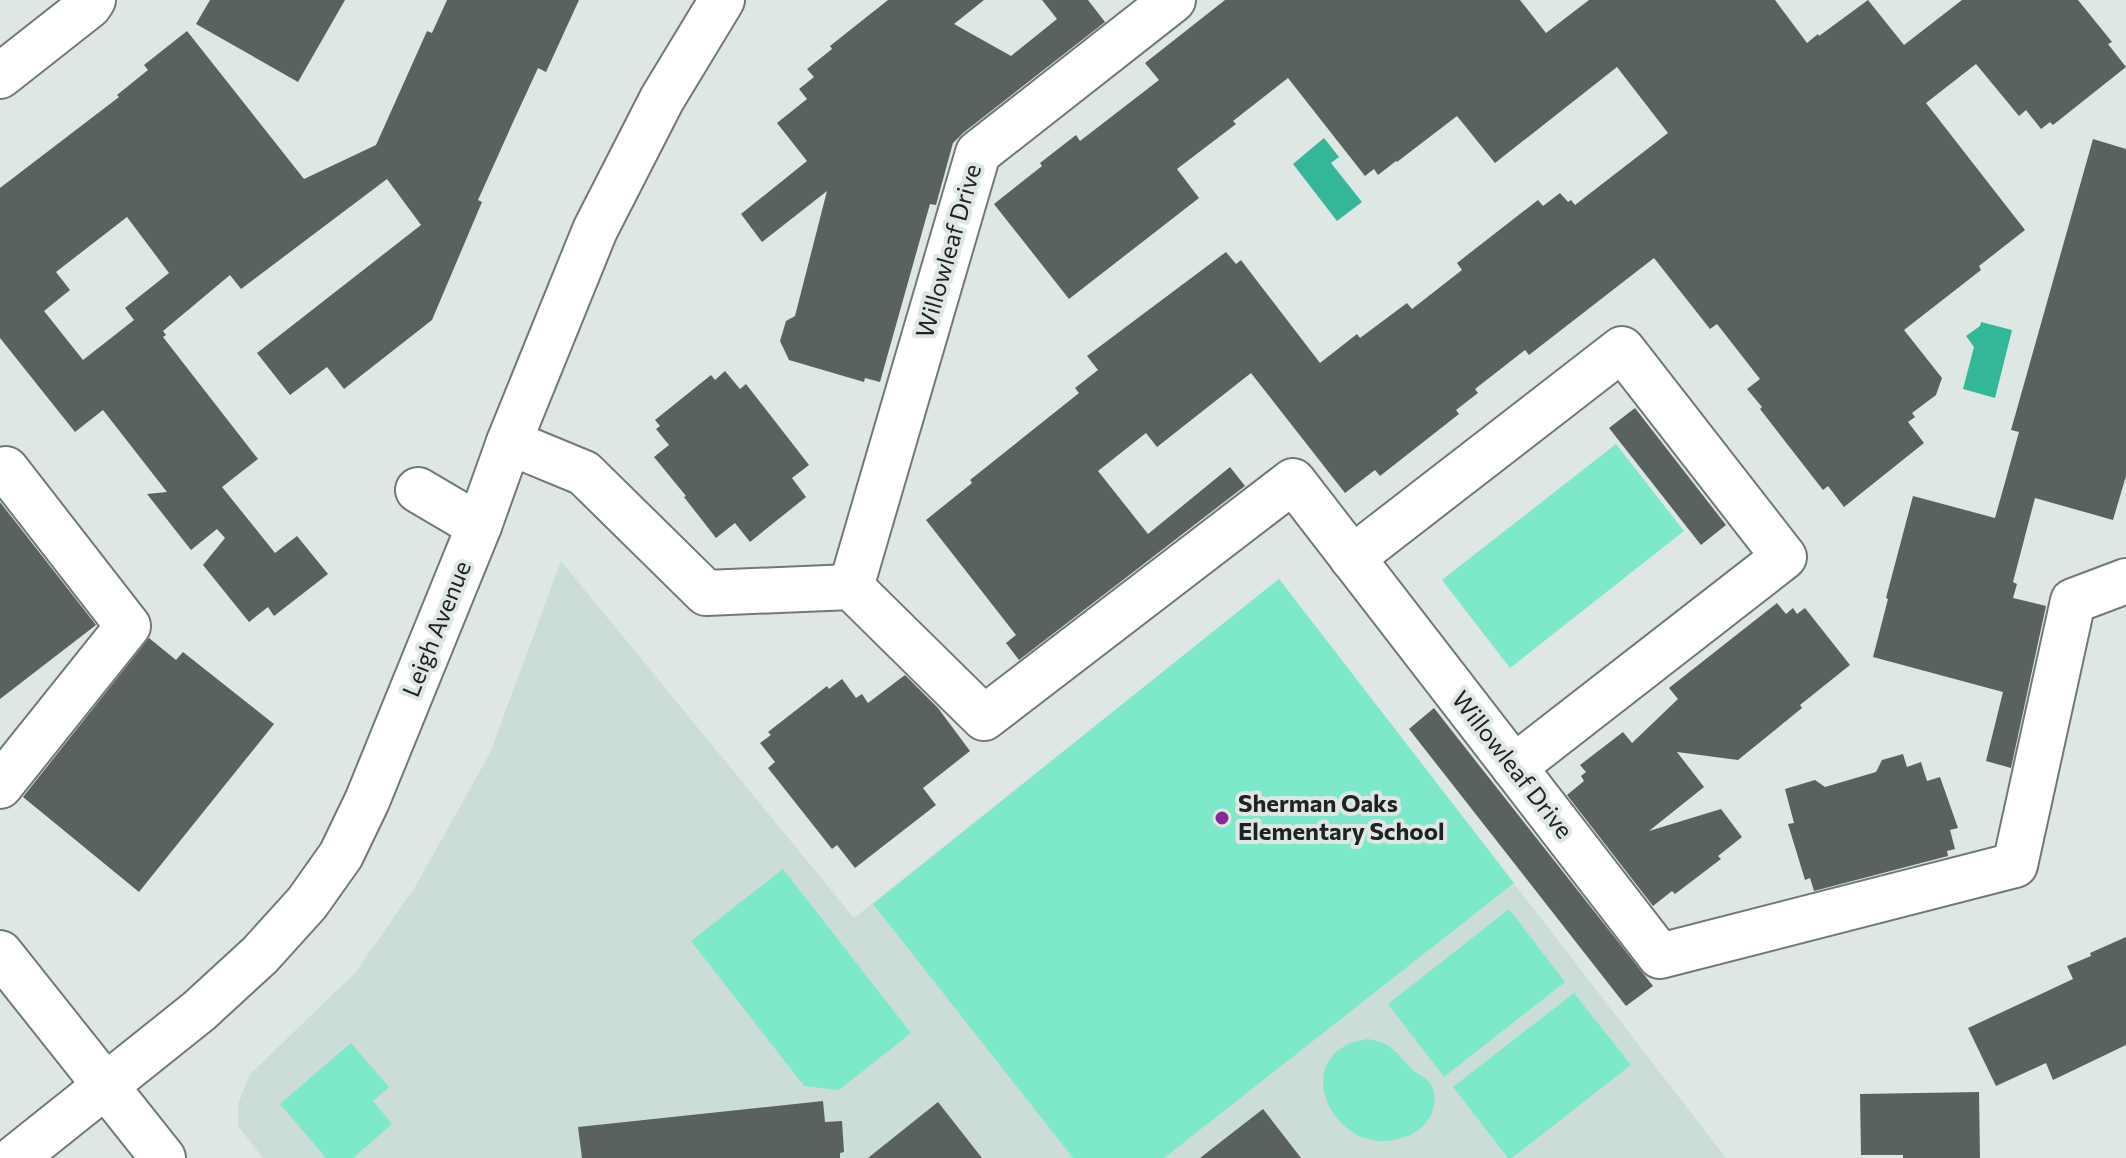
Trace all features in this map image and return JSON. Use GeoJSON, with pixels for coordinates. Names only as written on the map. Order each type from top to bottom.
{"type":"FeatureCollection","features":[{"type":"Feature","properties":{"kind":"street"},"geometry":{"type":"LineString","coordinates":[[0,76],[93,0]]}},
{"type":"Feature","properties":{"kind":"street","name":"Leigh Avenue"},"geometry":{"type":"LineString","coordinates":[[15,1158],[199,1011],[260,955],[307,903],[341,855],[367,801],[479,526],[509,442],[595,230],[662,99],[722,0]]}},
{"type":"Feature","properties":{"kind":"street","name":"Willowleaf Drive"},"geometry":{"type":"LineString","coordinates":[[1173,0],[978,153],[851,587],[984,718],[1293,481],[1660,956],[2015,865],[2073,601],[2126,581]]}},
{"type":"Feature","properties":{"kind":"street"},"geometry":{"type":"LineString","coordinates":[[1352,558],[1622,349],[1775,545],[1784,557],[1514,767]]}},
{"type":"Feature","properties":{"kind":"street"},"geometry":{"type":"LineString","coordinates":[[509,442],[584,473],[706,593],[851,587]]}},
{"type":"Feature","properties":{"kind":"street"},"geometry":{"type":"LineString","coordinates":[[0,786],[128,626],[6,469]]}},
{"type":"Feature","properties":{"kind":"street"},"geometry":{"type":"LineString","coordinates":[[418,490],[479,526]]}},
{"type":"Feature","properties":{"kind":"street"},"geometry":{"type":"LineString","coordinates":[[0,953],[163,1158]]}},
{"type":"Feature","properties":{"kind":"shaded area"},"geometry":{"type":"Polygon","coordinates":[[[1324,138],[1339,157],[1331,163],[1362,202],[1337,221],[1293,164],[1324,138]]]}},
{"type":"Feature","properties":{"kind":"shaded area"},"geometry":{"type":"Polygon","coordinates":[[[1981,322],[2012,330],[1995,398],[1963,389],[1974,347],[1966,336],[1981,322]]]}},
{"type":"Feature","properties":{"kind":"shaded area"},"geometry":{"type":"Polygon","coordinates":[[[1616,444],[1684,531],[1510,668],[1442,580],[1616,444]]]}},
{"type":"Feature","properties":{"kind":"shaded area","name":"Sherman Oaks Elementary School"},"geometry":{"type":"Polygon","coordinates":[[[561,561],[854,918],[1279,579],[1726,1158],[263,1158],[238,1126],[238,1105],[249,1075],[355,973],[415,887],[490,753],[561,561]]]}},
{"type":"Feature","properties":{"kind":"shaded area"},"geometry":{"type":"Polygon","coordinates":[[[1279,579],[1514,883],[1164,1158],[1073,1158],[873,904],[1279,579]]]}},
{"type":"Feature","properties":{"kind":"shaded area"},"geometry":{"type":"Polygon","coordinates":[[[783,869],[911,1033],[839,1090],[804,1086],[691,941],[783,869]]]}},
{"type":"Feature","properties":{"kind":"shaded area"},"geometry":{"type":"Polygon","coordinates":[[[1509,909],[1565,982],[1444,1077],[1388,1004],[1509,909]]]}},
{"type":"Feature","properties":{"kind":"shaded area"},"geometry":{"type":"Polygon","coordinates":[[[1574,993],[1631,1065],[1512,1158],[1508,1158],[1453,1087],[1574,993]]]}},
{"type":"Feature","properties":{"kind":"shaded area"},"geometry":{"type":"Polygon","coordinates":[[[1367,1039],[1392,1049],[1431,1084],[1435,1097],[1430,1116],[1416,1132],[1394,1140],[1373,1140],[1355,1134],[1329,1106],[1324,1089],[1324,1071],[1333,1056],[1351,1043],[1367,1039]]]}},
{"type":"Feature","properties":{"kind":"shaded area"},"geometry":{"type":"Polygon","coordinates":[[[351,1043],[389,1087],[373,1101],[392,1124],[353,1158],[326,1158],[280,1104],[351,1043]]]}},
{"type":"Feature","properties":{"kind":"building"},"geometry":{"type":"Polygon","coordinates":[[[210,0],[345,0],[298,82],[196,24],[210,0]]]}},
{"type":"Feature","properties":{"kind":"building"},"geometry":{"type":"Polygon","coordinates":[[[447,0],[579,0],[546,72],[538,68],[514,120],[478,200],[482,202],[432,320],[344,389],[327,367],[290,395],[257,353],[421,225],[387,179],[241,289],[230,275],[163,331],[166,335],[163,337],[258,459],[222,487],[275,553],[297,536],[328,574],[274,616],[268,607],[249,622],[203,565],[225,538],[217,529],[191,550],[147,494],[167,492],[103,410],[75,432],[0,338],[0,188],[119,97],[117,95],[148,70],[144,65],[187,31],[304,179],[376,145],[427,31],[432,33],[447,0]],[[127,217],[56,272],[70,290],[44,311],[83,360],[134,320],[125,308],[169,273],[127,217]]]}},
{"type":"Feature","properties":{"kind":"building"},"geometry":{"type":"Polygon","coordinates":[[[888,0],[984,0],[954,24],[1011,56],[1057,19],[1042,0],[1088,0],[1105,22],[953,143],[936,205],[930,204],[880,382],[865,378],[864,382],[789,360],[780,341],[786,321],[795,316],[827,191],[762,242],[741,214],[807,161],[777,123],[807,99],[799,89],[814,77],[807,69],[832,49],[830,46],[888,0]]]}},
{"type":"Feature","properties":{"kind":"building"},"geometry":{"type":"Polygon","coordinates":[[[1225,0],[1520,0],[1546,33],[1589,0],[1775,0],[1807,43],[1868,0],[1904,45],[1962,0],[2078,0],[2112,42],[2108,44],[2126,67],[2053,125],[2050,122],[2041,129],[2026,110],[2019,116],[1976,64],[1926,103],[2025,230],[1979,266],[1981,270],[1904,330],[1942,378],[1936,395],[1912,413],[1915,417],[1908,422],[1924,443],[1844,507],[1828,486],[1823,490],[1760,409],[1762,407],[1747,389],[1760,379],[1717,324],[1710,329],[1654,258],[1529,355],[1525,350],[1475,389],[1478,393],[1456,410],[1459,414],[1380,476],[1375,470],[1345,493],[1251,373],[1157,447],[1146,433],[1098,471],[1148,534],[1230,467],[1245,486],[1019,660],[1006,643],[1016,635],[926,520],[972,483],[970,480],[1079,393],[1075,388],[1098,370],[1087,356],[1226,252],[1236,264],[1241,260],[1320,363],[1357,334],[1360,338],[1407,303],[1412,309],[1462,270],[1457,263],[1538,200],[1543,206],[1560,193],[1575,205],[1668,133],[1617,67],[1495,163],[1457,116],[1378,175],[1374,169],[1365,176],[1288,78],[1233,121],[1236,124],[1177,169],[1199,198],[1069,299],[994,204],[1076,135],[1080,141],[1159,80],[1145,63],[1225,0]]]}},
{"type":"Feature","properties":{"kind":"building"},"geometry":{"type":"Polygon","coordinates":[[[2093,139],[2126,149],[2126,476],[2113,520],[2035,498],[2013,582],[2017,584],[2013,598],[2046,606],[2011,768],[1986,761],[2003,692],[1873,657],[1913,496],[1995,518],[2019,432],[2011,430],[2093,139]]]}},
{"type":"Feature","properties":{"kind":"building"},"geometry":{"type":"Polygon","coordinates":[[[725,371],[740,389],[746,384],[809,465],[792,478],[806,497],[750,542],[735,523],[716,538],[654,457],[669,445],[656,429],[660,426],[655,420],[711,375],[715,380],[725,371]]]}},
{"type":"Feature","properties":{"kind":"building"},"geometry":{"type":"Polygon","coordinates":[[[1635,408],[1726,525],[1701,545],[1609,428],[1635,408]]]}},
{"type":"Feature","properties":{"kind":"building"},"geometry":{"type":"Polygon","coordinates":[[[0,502],[96,625],[0,699],[0,502]]]}},
{"type":"Feature","properties":{"kind":"building"},"geometry":{"type":"Polygon","coordinates":[[[1777,603],[1786,614],[1793,608],[1797,614],[1805,608],[1850,665],[1738,760],[1677,752],[1704,787],[1649,831],[1721,809],[1742,837],[1718,856],[1721,859],[1675,894],[1672,891],[1653,906],[1567,795],[1584,781],[1581,776],[1586,772],[1580,765],[1623,732],[1632,743],[1678,699],[1669,688],[1777,603]]]}},
{"type":"Feature","properties":{"kind":"building"},"geometry":{"type":"Polygon","coordinates":[[[149,638],[176,660],[183,652],[274,724],[139,892],[23,797],[149,638]]]}},
{"type":"Feature","properties":{"kind":"building"},"geometry":{"type":"Polygon","coordinates":[[[905,675],[938,708],[970,751],[923,788],[936,805],[855,868],[837,845],[832,849],[768,768],[775,762],[760,743],[771,735],[768,732],[827,686],[829,689],[842,679],[856,698],[862,694],[868,703],[905,675]]]}},
{"type":"Feature","properties":{"kind":"building"},"geometry":{"type":"Polygon","coordinates":[[[1434,708],[1653,986],[1626,1006],[1409,729],[1434,708]]]}},
{"type":"Feature","properties":{"kind":"building"},"geometry":{"type":"Polygon","coordinates":[[[1903,754],[1907,767],[1921,762],[1927,781],[1940,777],[1958,828],[1950,830],[1955,849],[1947,851],[1948,856],[1814,891],[1810,878],[1805,880],[1788,824],[1794,823],[1785,789],[1815,780],[1825,787],[1876,772],[1882,760],[1903,754]]]}},
{"type":"Feature","properties":{"kind":"building"},"geometry":{"type":"Polygon","coordinates":[[[2126,937],[2126,1045],[2053,1080],[2046,1063],[1996,1086],[1968,1028],[2073,979],[2067,966],[2126,937]]]}},
{"type":"Feature","properties":{"kind":"building"},"geometry":{"type":"Polygon","coordinates":[[[1979,1092],[1980,1158],[1861,1155],[1860,1094],[1979,1092]]]}},
{"type":"Feature","properties":{"kind":"building"},"geometry":{"type":"Polygon","coordinates":[[[823,1101],[825,1122],[842,1121],[844,1152],[840,1153],[840,1158],[582,1158],[578,1127],[823,1101]]]}},
{"type":"Feature","properties":{"kind":"building"},"geometry":{"type":"Polygon","coordinates":[[[938,1102],[982,1158],[868,1158],[938,1102]]]}},
{"type":"Feature","properties":{"kind":"building"},"geometry":{"type":"Polygon","coordinates":[[[1263,1109],[1301,1158],[1200,1158],[1263,1109]]]}},
{"type":"Feature","properties":{"kind":"place","name":"Sherman Oaks Elementary School"},"geometry":{"type":"Point","coordinates":[1222,818]}}]}
